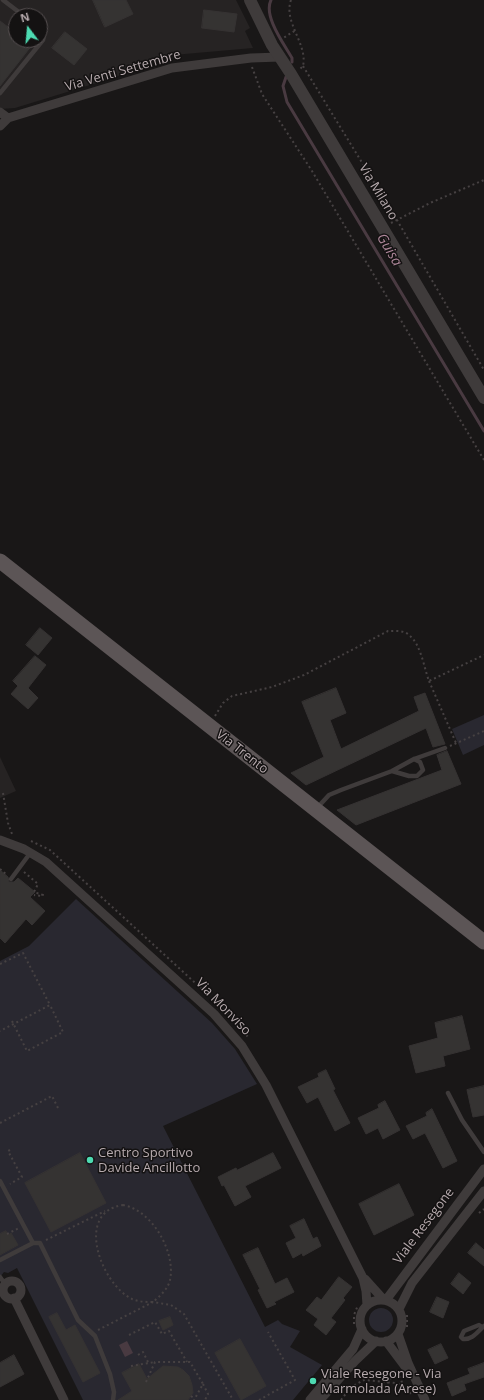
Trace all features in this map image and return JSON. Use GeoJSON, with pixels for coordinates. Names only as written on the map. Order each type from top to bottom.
{"type":"FeatureCollection","features":[{"type":"Feature","properties":{"kind":"main road","name":"Via Trento"},"geometry":{"type":"LineString","coordinates":[[0,561],[484,942]]}},
{"type":"Feature","properties":{"kind":"street","name":"Via Milano"},"geometry":{"type":"LineString","coordinates":[[250,0],[265,33],[291,74],[484,398]]}},
{"type":"Feature","properties":{"kind":"street","name":"Via Venti Settembre"},"geometry":{"type":"LineString","coordinates":[[8,118],[162,71],[251,58],[280,58]]}},
{"type":"Feature","properties":{"kind":"street"},"geometry":{"type":"LineString","coordinates":[[0,112],[8,118],[0,126]]}},
{"type":"Feature","properties":{"kind":"street","name":"Via Monviso"},"geometry":{"type":"LineString","coordinates":[[0,840],[31,852],[46,862],[98,907],[214,1014],[242,1046],[266,1085],[363,1278],[384,1300]]}},
{"type":"Feature","properties":{"kind":"street","name":"Viale Resegone"},"geometry":{"type":"LineString","coordinates":[[384,1300],[484,1169]]}},
{"type":"Feature","properties":{"kind":"street","name":"Viale Resegone"},"geometry":{"type":"LineString","coordinates":[[403,1309],[412,1283],[482,1197]]}},
{"type":"Feature","properties":{"kind":"street","name":"Via Monviso"},"geometry":{"type":"LineString","coordinates":[[363,1278],[363,1304]]}},
{"type":"Feature","properties":{"kind":"street"},"geometry":{"type":"LineString","coordinates":[[3,1281],[14,1281],[20,1285],[20,1293],[14,1298],[8,1298],[4,1293],[3,1281]]}},
{"type":"Feature","properties":{"kind":"street"},"geometry":{"type":"LineString","coordinates":[[14,1298],[64,1400]]}},
{"type":"Feature","properties":{"kind":"street"},"geometry":{"type":"LineString","coordinates":[[310,1400],[353,1349],[363,1304],[376,1300],[392,1302],[403,1309],[402,1334],[416,1381],[425,1400]]}},
{"type":"Feature","properties":{"kind":"street"},"geometry":{"type":"LineString","coordinates":[[358,1328],[366,1336],[376,1341],[386,1341],[402,1334]]}},
{"type":"Feature","properties":{"kind":"street"},"geometry":{"type":"LineString","coordinates":[[320,1400],[355,1361],[376,1341]]}},
{"type":"Feature","properties":{"kind":"street"},"geometry":{"type":"LineString","coordinates":[[386,1341],[416,1381]]}},
{"type":"Feature","properties":{"kind":"lane"},"geometry":{"type":"LineString","coordinates":[[3,0],[14,8]]}},
{"type":"Feature","properties":{"kind":"lane"},"geometry":{"type":"LineString","coordinates":[[0,93],[37,48]]}},
{"type":"Feature","properties":{"kind":"lane"},"geometry":{"type":"LineString","coordinates":[[315,810],[324,799],[335,792],[392,771],[444,748]]}},
{"type":"Feature","properties":{"kind":"lane"},"geometry":{"type":"LineString","coordinates":[[392,771],[409,776],[417,776],[422,773],[422,764],[414,760]]}},
{"type":"Feature","properties":{"kind":"lane"},"geometry":{"type":"LineString","coordinates":[[11,879],[20,869],[31,852]]}},
{"type":"Feature","properties":{"kind":"lane"},"geometry":{"type":"LineString","coordinates":[[448,1093],[462,1120],[484,1152]]}},
{"type":"Feature","properties":{"kind":"lane"},"geometry":{"type":"LineString","coordinates":[[0,1180],[33,1243]]}},
{"type":"Feature","properties":{"kind":"lane"},"geometry":{"type":"LineString","coordinates":[[0,1260],[33,1243],[40,1244],[78,1320],[92,1332],[110,1374],[114,1392],[113,1400]]}},
{"type":"Feature","properties":{"kind":"path"},"geometry":{"type":"LineString","coordinates":[[291,0],[289,10],[303,56],[303,66],[397,220],[484,370]]}},
{"type":"Feature","properties":{"kind":"path"},"geometry":{"type":"LineString","coordinates":[[278,41],[296,30]]}},
{"type":"Feature","properties":{"kind":"path"},"geometry":{"type":"LineString","coordinates":[[251,58],[254,75],[262,94],[312,171],[484,460]]}},
{"type":"Feature","properties":{"kind":"path"},"geometry":{"type":"LineString","coordinates":[[291,74],[303,66]]}},
{"type":"Feature","properties":{"kind":"path"},"geometry":{"type":"LineString","coordinates":[[383,228],[430,203],[484,180]]}},
{"type":"Feature","properties":{"kind":"path"},"geometry":{"type":"LineString","coordinates":[[209,726],[223,703],[232,696],[272,686],[304,675],[377,635],[388,631],[399,631],[409,634],[415,643],[429,681],[456,743]]}},
{"type":"Feature","properties":{"kind":"path"},"geometry":{"type":"LineString","coordinates":[[429,681],[484,655]]}},
{"type":"Feature","properties":{"kind":"path"},"geometry":{"type":"LineString","coordinates":[[444,748],[484,732]]}},
{"type":"Feature","properties":{"kind":"path"},"geometry":{"type":"LineString","coordinates":[[3,793],[8,823],[12,834]]}},
{"type":"Feature","properties":{"kind":"path"},"geometry":{"type":"LineString","coordinates":[[5,832],[17,836]]}},
{"type":"Feature","properties":{"kind":"path"},"geometry":{"type":"LineString","coordinates":[[28,840],[50,850],[205,992]]}},
{"type":"Feature","properties":{"kind":"path"},"geometry":{"type":"LineString","coordinates":[[20,869],[38,884],[34,892],[42,894],[43,896],[34,895]]}},
{"type":"Feature","properties":{"kind":"path"},"geometry":{"type":"LineString","coordinates":[[0,964],[23,953],[64,1032],[27,1051],[13,1023]]}},
{"type":"Feature","properties":{"kind":"path"},"geometry":{"type":"LineString","coordinates":[[0,1031],[50,1005]]}},
{"type":"Feature","properties":{"kind":"path"},"geometry":{"type":"LineString","coordinates":[[222,1008],[244,1031],[251,1042]]}},
{"type":"Feature","properties":{"kind":"path"},"geometry":{"type":"LineString","coordinates":[[0,1123],[52,1096],[58,1108]]}},
{"type":"Feature","properties":{"kind":"path"},"geometry":{"type":"LineString","coordinates":[[3,1187],[22,1177],[8,1150],[10,1150]]}},
{"type":"Feature","properties":{"kind":"path"},"geometry":{"type":"LineString","coordinates":[[40,1244],[108,1209],[123,1205],[139,1210],[148,1217],[156,1228],[166,1249],[171,1271],[170,1281],[162,1294],[153,1302],[92,1332]]}},
{"type":"Feature","properties":{"kind":"path"},"geometry":{"type":"LineString","coordinates":[[108,1209],[102,1216],[96,1237],[97,1250],[101,1263],[110,1278],[121,1291],[132,1299],[143,1302],[171,1305],[184,1314],[233,1400]]}},
{"type":"Feature","properties":{"kind":"path"},"geometry":{"type":"LineString","coordinates":[[475,1215],[484,1209]]}},
{"type":"Feature","properties":{"kind":"path"},"geometry":{"type":"LineString","coordinates":[[7,1234],[23,1226]]}},
{"type":"Feature","properties":{"kind":"path"},"geometry":{"type":"LineString","coordinates":[[358,1328],[354,1315],[363,1304]]}},
{"type":"Feature","properties":{"kind":"path"},"geometry":{"type":"LineString","coordinates":[[402,1334],[403,1309]]}},
{"type":"Feature","properties":{"kind":"path"},"geometry":{"type":"LineString","coordinates":[[129,1335],[156,1322],[162,1334],[169,1331],[186,1362]]}},
{"type":"Feature","properties":{"kind":"path"},"geometry":{"type":"LineString","coordinates":[[259,1400],[295,1380],[268,1332]]}},
{"type":"Feature","properties":{"kind":"path"},"geometry":{"type":"LineString","coordinates":[[138,1354],[143,1352],[148,1362]]}},
{"type":"Feature","properties":{"kind":"path"},"geometry":{"type":"LineString","coordinates":[[131,1366],[148,1362],[190,1362],[208,1394],[205,1400]]}},
{"type":"Feature","properties":{"kind":"path"},"geometry":{"type":"LineString","coordinates":[[146,1382],[155,1362]]}},
{"type":"Feature","properties":{"kind":"path"},"geometry":{"type":"LineString","coordinates":[[175,1367],[176,1362]]}},
{"type":"Feature","properties":{"kind":"path"},"geometry":{"type":"LineString","coordinates":[[387,1383],[399,1367]]}},
{"type":"Feature","properties":{"kind":"path"},"geometry":{"type":"LineString","coordinates":[[397,1370],[403,1386]]}},
{"type":"Feature","properties":{"kind":"path"},"geometry":{"type":"LineString","coordinates":[[341,1400],[351,1387],[360,1381],[373,1380],[396,1383],[403,1386],[411,1394],[414,1400]]}},
{"type":"Feature","properties":{"kind":"path"},"geometry":{"type":"LineString","coordinates":[[190,1396],[194,1399],[203,1384]]}},
{"type":"Feature","properties":{"kind":"shaded area"},"geometry":{"type":"Polygon","coordinates":[[[0,0],[236,0],[250,28],[245,31],[253,48],[162,56],[116,77],[15,108],[0,109],[0,0]]]}},
{"type":"Feature","properties":{"kind":"shaded area"},"geometry":{"type":"Polygon","coordinates":[[[484,715],[484,745],[463,755],[452,729],[484,715]]]}},
{"type":"Feature","properties":{"kind":"shaded area"},"geometry":{"type":"Polygon","coordinates":[[[0,757],[16,791],[0,798],[0,757]]]}},
{"type":"Feature","properties":{"kind":"shaded area","name":"Centro Sportivo Davide Ancillotto"},"geometry":{"type":"Polygon","coordinates":[[[76,899],[212,1023],[235,1049],[257,1084],[163,1126],[265,1327],[278,1320],[282,1324],[300,1331],[290,1347],[322,1365],[293,1400],[83,1400],[17,1268],[8,1273],[4,1272],[0,1277],[0,961],[29,946],[76,899]]]}},
{"type":"Feature","properties":{"kind":"shaded area"},"geometry":{"type":"Polygon","coordinates":[[[381,1308],[386,1309],[392,1315],[392,1325],[386,1331],[381,1332],[376,1331],[370,1325],[369,1320],[370,1315],[376,1309],[381,1308]]]}},
{"type":"Feature","properties":{"kind":"shaded area"},"geometry":{"type":"Polygon","coordinates":[[[127,1341],[133,1353],[125,1357],[119,1345],[127,1341]]]}},
{"type":"Feature","properties":{"kind":"building"},"geometry":{"type":"Polygon","coordinates":[[[93,0],[126,0],[133,14],[105,27],[93,0]]]}},
{"type":"Feature","properties":{"kind":"building"},"geometry":{"type":"Polygon","coordinates":[[[204,10],[237,14],[234,32],[202,28],[204,10]]]}},
{"type":"Feature","properties":{"kind":"building"},"geometry":{"type":"Polygon","coordinates":[[[0,21],[8,27],[8,48],[30,48],[0,86],[0,21]]]}},
{"type":"Feature","properties":{"kind":"building"},"geometry":{"type":"Polygon","coordinates":[[[65,32],[87,49],[74,65],[52,48],[65,32]]]}},
{"type":"Feature","properties":{"kind":"building"},"geometry":{"type":"Polygon","coordinates":[[[40,628],[52,638],[38,655],[26,645],[40,628]]]}},
{"type":"Feature","properties":{"kind":"building"},"geometry":{"type":"Polygon","coordinates":[[[35,656],[46,665],[28,688],[38,698],[28,709],[11,694],[18,686],[13,681],[35,656]]]}},
{"type":"Feature","properties":{"kind":"building"},"geometry":{"type":"Polygon","coordinates":[[[336,688],[346,713],[330,720],[341,749],[419,711],[414,697],[425,693],[445,744],[433,747],[426,728],[306,785],[291,773],[324,757],[302,702],[336,688]]]}},
{"type":"Feature","properties":{"kind":"building"},"geometry":{"type":"Polygon","coordinates":[[[447,751],[461,784],[356,825],[337,810],[442,770],[437,755],[447,751]]]}},
{"type":"Feature","properties":{"kind":"building"},"geometry":{"type":"Polygon","coordinates":[[[0,870],[8,877],[9,882],[14,882],[18,878],[35,892],[30,897],[45,911],[32,925],[26,919],[5,943],[0,938],[0,870]]]}},
{"type":"Feature","properties":{"kind":"building"},"geometry":{"type":"Polygon","coordinates":[[[462,1016],[470,1049],[443,1056],[445,1066],[416,1073],[409,1046],[438,1038],[435,1023],[462,1016]]]}},
{"type":"Feature","properties":{"kind":"building"},"geometry":{"type":"Polygon","coordinates":[[[326,1070],[335,1089],[333,1090],[350,1123],[335,1131],[318,1097],[307,1103],[298,1087],[319,1077],[318,1074],[326,1070]]]}},
{"type":"Feature","properties":{"kind":"building"},"geometry":{"type":"Polygon","coordinates":[[[484,1086],[484,1115],[473,1117],[467,1090],[484,1086]]]}},
{"type":"Feature","properties":{"kind":"building"},"geometry":{"type":"Polygon","coordinates":[[[385,1101],[400,1130],[383,1139],[378,1128],[366,1134],[358,1118],[379,1108],[378,1105],[385,1101]]]}},
{"type":"Feature","properties":{"kind":"building"},"geometry":{"type":"Polygon","coordinates":[[[432,1109],[457,1161],[443,1168],[425,1133],[413,1139],[406,1126],[427,1116],[426,1113],[432,1109]]]}},
{"type":"Feature","properties":{"kind":"building"},"geometry":{"type":"Polygon","coordinates":[[[80,1153],[106,1203],[51,1232],[25,1183],[80,1153]]]}},
{"type":"Feature","properties":{"kind":"building"},"geometry":{"type":"Polygon","coordinates":[[[273,1153],[281,1168],[245,1186],[251,1197],[235,1206],[218,1177],[273,1153]]]}},
{"type":"Feature","properties":{"kind":"building"},"geometry":{"type":"Polygon","coordinates":[[[399,1184],[414,1215],[374,1235],[359,1204],[399,1184]]]}},
{"type":"Feature","properties":{"kind":"building"},"geometry":{"type":"Polygon","coordinates":[[[304,1219],[313,1239],[317,1237],[321,1246],[303,1256],[302,1253],[293,1258],[286,1243],[296,1238],[290,1226],[304,1219]]]}},
{"type":"Feature","properties":{"kind":"building"},"geometry":{"type":"Polygon","coordinates":[[[6,1231],[8,1235],[11,1233],[18,1245],[0,1255],[0,1234],[6,1231]]]}},
{"type":"Feature","properties":{"kind":"building"},"geometry":{"type":"Polygon","coordinates":[[[476,1243],[484,1250],[484,1266],[468,1253],[476,1243]]]}},
{"type":"Feature","properties":{"kind":"building"},"geometry":{"type":"Polygon","coordinates":[[[258,1248],[275,1284],[287,1278],[294,1292],[274,1302],[276,1304],[267,1308],[258,1290],[260,1289],[243,1255],[258,1248]]]}},
{"type":"Feature","properties":{"kind":"building"},"geometry":{"type":"Polygon","coordinates":[[[459,1273],[471,1283],[463,1294],[451,1284],[459,1273]]]}},
{"type":"Feature","properties":{"kind":"building"},"geometry":{"type":"Polygon","coordinates":[[[339,1277],[352,1287],[343,1298],[345,1300],[331,1318],[336,1322],[326,1335],[314,1325],[318,1319],[306,1310],[317,1297],[321,1300],[339,1277]]]}},
{"type":"Feature","properties":{"kind":"building"},"geometry":{"type":"Polygon","coordinates":[[[437,1297],[449,1302],[443,1318],[430,1312],[437,1297]]]}},
{"type":"Feature","properties":{"kind":"building"},"geometry":{"type":"Polygon","coordinates":[[[57,1313],[66,1330],[75,1325],[100,1373],[83,1382],[49,1317],[57,1313]]]}},
{"type":"Feature","properties":{"kind":"building"},"geometry":{"type":"Polygon","coordinates":[[[170,1317],[173,1325],[163,1330],[159,1321],[170,1317]]]}},
{"type":"Feature","properties":{"kind":"building"},"geometry":{"type":"Polygon","coordinates":[[[240,1339],[266,1386],[241,1400],[215,1353],[240,1339]]]}},
{"type":"Feature","properties":{"kind":"building"},"geometry":{"type":"Polygon","coordinates":[[[441,1344],[448,1358],[435,1364],[428,1350],[441,1344]]]}},
{"type":"Feature","properties":{"kind":"building"},"geometry":{"type":"Polygon","coordinates":[[[14,1355],[24,1374],[0,1387],[0,1363],[14,1355]]]}},
{"type":"Feature","properties":{"kind":"building"},"geometry":{"type":"Polygon","coordinates":[[[484,1363],[484,1377],[464,1384],[466,1390],[452,1396],[447,1383],[470,1374],[468,1369],[484,1363]]]}},
{"type":"Feature","properties":{"kind":"building"},"geometry":{"type":"Polygon","coordinates":[[[139,1364],[147,1379],[163,1366],[178,1367],[189,1376],[193,1393],[188,1400],[118,1400],[132,1391],[122,1373],[139,1364]]]}},
{"type":"Feature","properties":{"kind":"waterway","name":"Guisa"},"geometry":{"type":"LineString","coordinates":[[271,0],[269,7],[272,22],[292,58],[292,62]]}},
{"type":"Feature","properties":{"kind":"waterway","name":"Guisa"},"geometry":{"type":"LineString","coordinates":[[286,77],[283,86],[287,102],[484,431]]}},
{"type":"Feature","properties":{"kind":"place","name":"Centro Sportivo Davide Ancillotto"},"geometry":{"type":"Point","coordinates":[90,1160]}},
{"type":"Feature","properties":{"kind":"place","name":"Viale Resegone - Via Marmolada (Arese)"},"geometry":{"type":"Point","coordinates":[313,1381]}}]}
